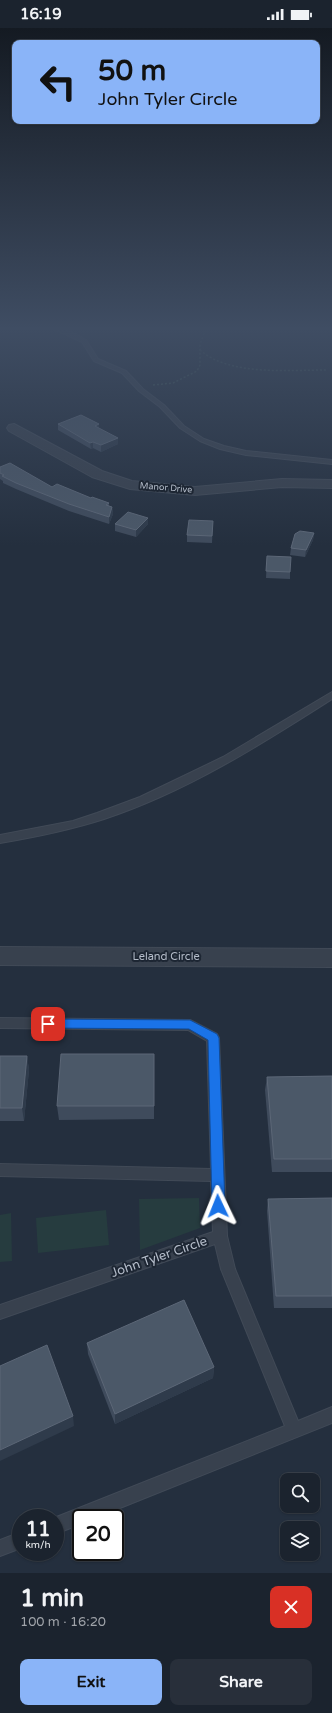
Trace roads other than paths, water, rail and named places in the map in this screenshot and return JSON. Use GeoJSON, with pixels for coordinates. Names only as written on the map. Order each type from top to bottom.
{"type":"FeatureCollection","features":[{"type":"Feature","properties":{"kind":"street","name":"Manor Drive"},"geometry":{"type":"LineString","coordinates":[[14,428],[97,474],[130,485],[195,491],[282,483],[332,484]]}},
{"type":"Feature","properties":{"kind":"street","name":"Leland Circle"},"geometry":{"type":"LineString","coordinates":[[0,956],[332,958]]}},
{"type":"Feature","properties":{"kind":"lane"},"geometry":{"type":"LineString","coordinates":[[156,401],[185,430],[210,444],[229,450],[253,454],[332,462]]}},
{"type":"Feature","properties":{"kind":"lane"},"geometry":{"type":"LineString","coordinates":[[0,839],[48,830],[88,820],[159,794],[286,725],[332,695]]}},
{"type":"Feature","properties":{"kind":"lane","name":"John Tyler Circle"},"geometry":{"type":"LineString","coordinates":[[0,1023],[190,1024],[213,1038],[220,1236],[0,1312]]}},
{"type":"Feature","properties":{"kind":"lane"},"geometry":{"type":"LineString","coordinates":[[0,1170],[217,1175]]}},
{"type":"Feature","properties":{"kind":"lane"},"geometry":{"type":"LineString","coordinates":[[220,1236],[228,1269],[294,1430]]}},
{"type":"Feature","properties":{"kind":"lane"},"geometry":{"type":"LineString","coordinates":[[64,1522],[332,1415]]}},
{"type":"Feature","properties":{"kind":"lane"},"geometry":{"type":"LineString","coordinates":[[0,1548],[12,1543]]}}]}
